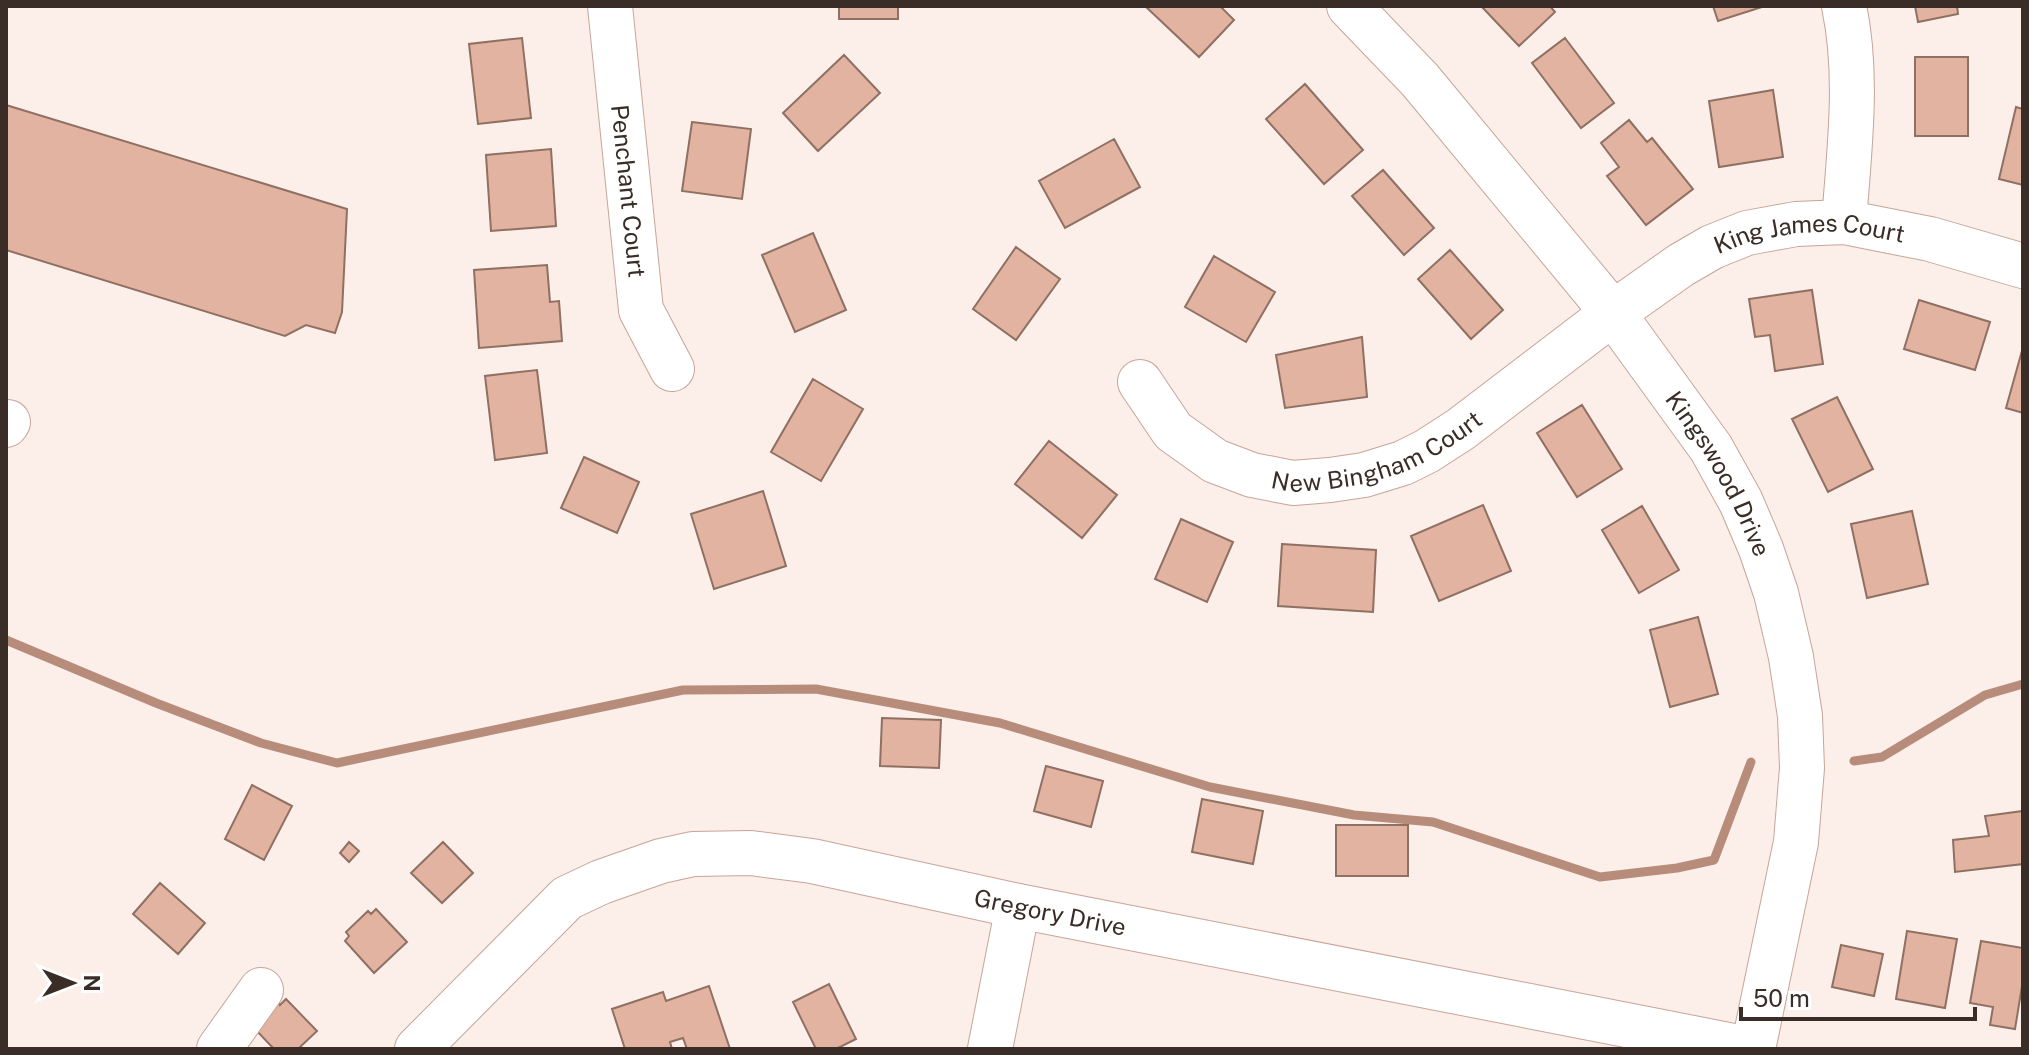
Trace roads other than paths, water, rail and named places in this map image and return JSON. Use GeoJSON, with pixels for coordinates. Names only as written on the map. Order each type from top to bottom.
{"type":"FeatureCollection","features":[{"type":"Feature","properties":{"kind":"street","name":"Penchant Court"},"geometry":{"type":"LineString","coordinates":[[610,6],[641,310],[672,369]]}},
{"type":"Feature","properties":{"kind":"street","name":"Kingswood Drive"},"geometry":{"type":"LineString","coordinates":[[1349,6],[1420,80],[1613,313],[1711,448],[1741,502],[1761,549],[1776,593],[1791,657],[1800,716],[1802,768],[1796,842],[1751,1049]]}},
{"type":"Feature","properties":{"kind":"street"},"geometry":{"type":"LineString","coordinates":[[1844,6],[1853,77],[1844,222]]}},
{"type":"Feature","properties":{"kind":"street","name":"King James Court"},"geometry":{"type":"LineString","coordinates":[[1613,313],[1712,247],[1747,233],[1796,224],[1844,222],[1930,239],[2023,266]]}},
{"type":"Feature","properties":{"kind":"street","name":"New Bingham Court"},"geometry":{"type":"LineString","coordinates":[[1140,382],[1173,431],[1215,461],[1252,475],[1293,483],[1330,480],[1364,475],[1403,463],[1427,451],[1461,429],[1613,313]]}},
{"type":"Feature","properties":{"kind":"street","name":"Gregory Drive"},"geometry":{"type":"LineString","coordinates":[[417,1049],[567,898],[601,882],[661,861],[693,854],[751,853],[812,861],[1018,906],[1751,1049]]}},
{"type":"Feature","properties":{"kind":"street"},"geometry":{"type":"LineString","coordinates":[[990,1049],[1018,906]]}},
{"type":"Feature","properties":{"kind":"street"},"geometry":{"type":"LineString","coordinates":[[219,1049],[261,990]]}},
{"type":"Feature","properties":{"kind":"waterway"},"geometry":{"type":"LineString","coordinates":[[6,640],[261,743],[337,763],[683,690],[816,689],[1000,723],[1210,787],[1354,815],[1433,822],[1600,877],[1677,868],[1714,860],[1751,762]]}},
{"type":"Feature","properties":{"kind":"waterway"},"geometry":{"type":"LineString","coordinates":[[1854,761],[1882,757],[1985,695],[2023,684]]}}]}
